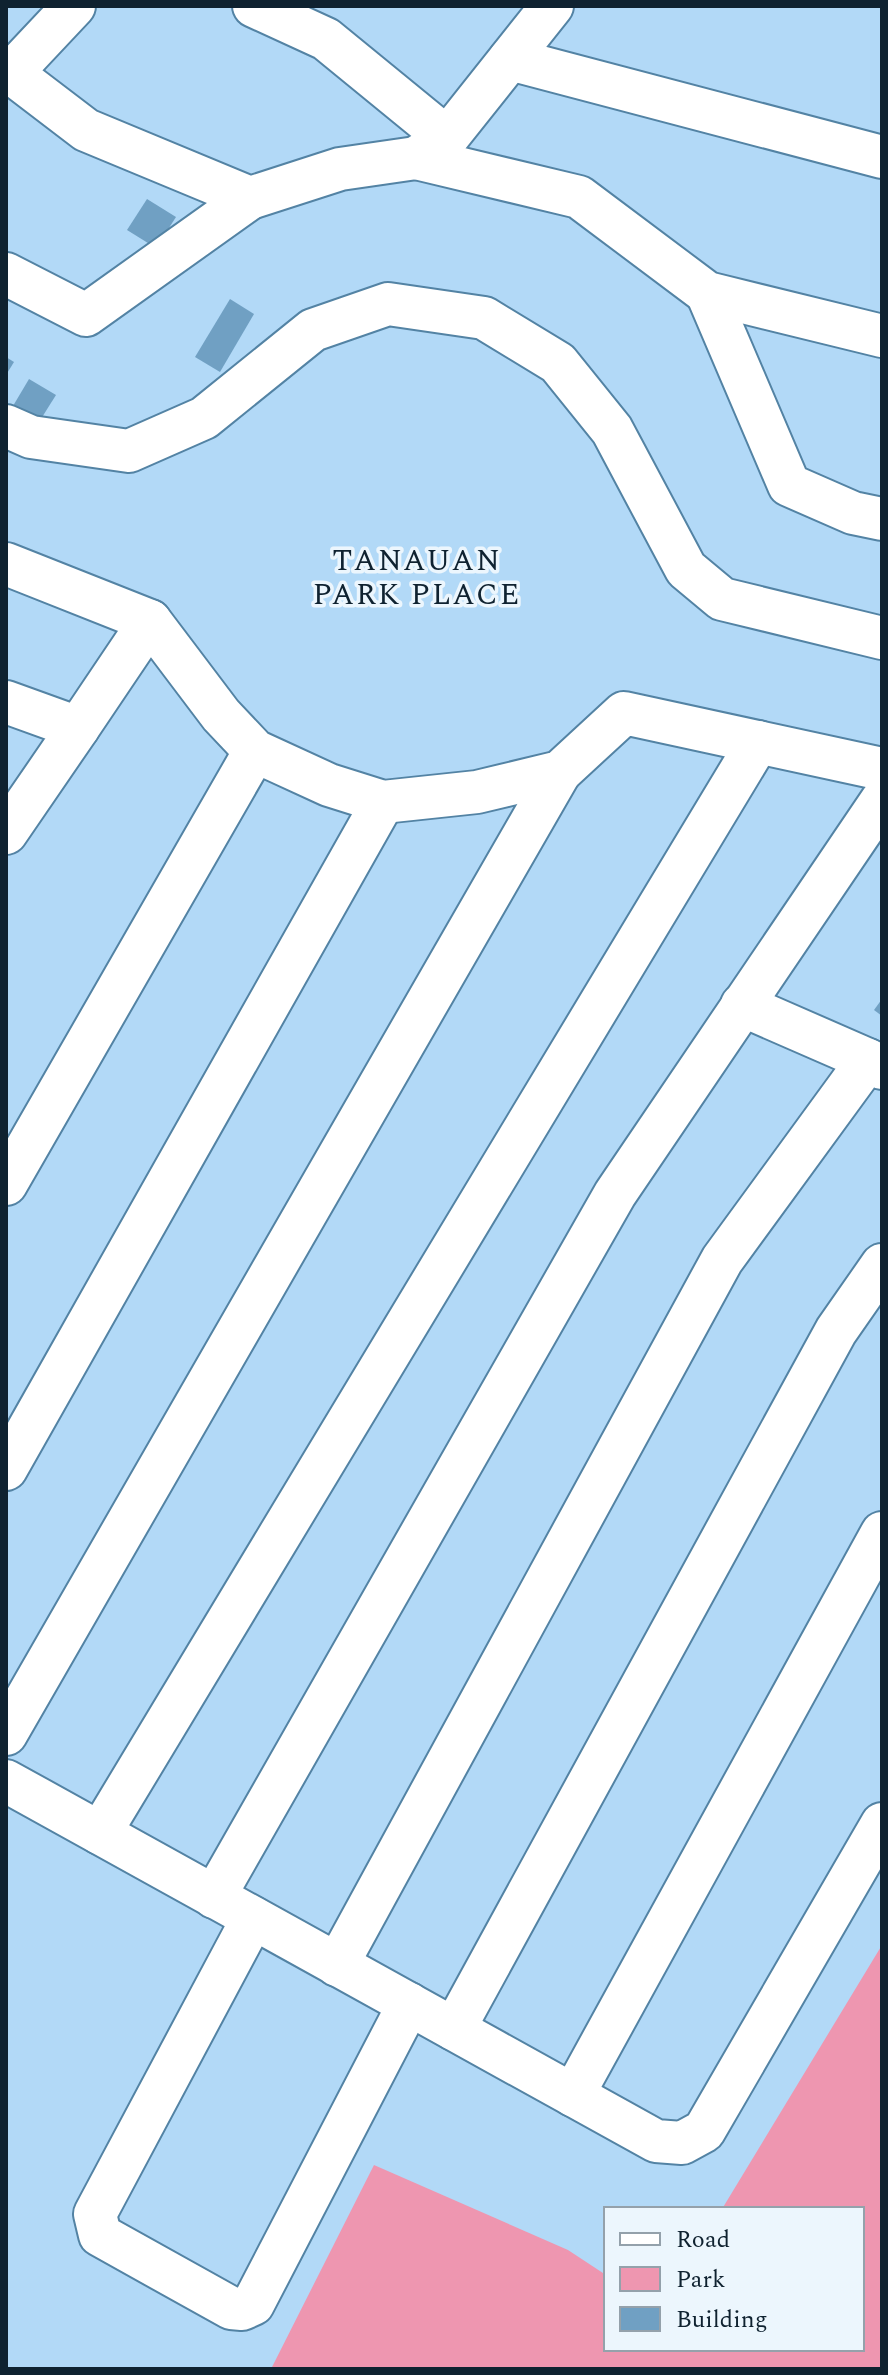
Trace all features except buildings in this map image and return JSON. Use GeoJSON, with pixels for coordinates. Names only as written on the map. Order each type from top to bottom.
{"type":"FeatureCollection","features":[{"type":"Feature","properties":{"kind":"street"},"geometry":{"type":"LineString","coordinates":[[74,6],[9,71],[86,130],[250,198]]}},
{"type":"Feature","properties":{"kind":"street"},"geometry":{"type":"LineString","coordinates":[[254,6],[326,39],[431,148],[579,197],[707,293],[882,336]]}},
{"type":"Feature","properties":{"kind":"street"},"geometry":{"type":"LineString","coordinates":[[6,274],[86,315],[250,198],[340,169],[431,148],[510,59],[552,6]]}},
{"type":"Feature","properties":{"kind":"street"},"geometry":{"type":"LineString","coordinates":[[510,59],[882,157]]}},
{"type":"Feature","properties":{"kind":"street"},"geometry":{"type":"LineString","coordinates":[[707,293],[789,485],[853,513],[882,519]]}},
{"type":"Feature","properties":{"kind":"street"},"geometry":{"type":"LineString","coordinates":[[6,426],[31,437],[129,451],[204,418],[313,330],[388,304],[484,318],[558,363],[612,430],[686,569],[722,599],[882,638]]}},
{"type":"Feature","properties":{"kind":"street"},"geometry":{"type":"LineString","coordinates":[[6,564],[150,621],[221,715],[255,751],[329,785],[383,802],[477,792],[560,772]]}},
{"type":"Feature","properties":{"kind":"street"},"geometry":{"type":"LineString","coordinates":[[6,833],[150,621]]}},
{"type":"Feature","properties":{"kind":"street"},"geometry":{"type":"LineString","coordinates":[[6,702],[78,728]]}},
{"type":"Feature","properties":{"kind":"street"},"geometry":{"type":"LineString","coordinates":[[6,1734],[560,772],[624,713],[882,769]]}},
{"type":"Feature","properties":{"kind":"street"},"geometry":{"type":"LineString","coordinates":[[100,1833],[758,742]]}},
{"type":"Feature","properties":{"kind":"street"},"geometry":{"type":"LineString","coordinates":[[6,1184],[255,751]]}},
{"type":"Feature","properties":{"kind":"street"},"geometry":{"type":"LineString","coordinates":[[214,1897],[615,1194],[882,800]]}},
{"type":"Feature","properties":{"kind":"street"},"geometry":{"type":"LineString","coordinates":[[6,1469],[383,802]]}},
{"type":"Feature","properties":{"kind":"street"},"geometry":{"type":"LineString","coordinates":[[337,1965],[722,1260],[875,1064],[742,1005]]}},
{"type":"Feature","properties":{"kind":"street"},"geometry":{"type":"LineString","coordinates":[[454,2029],[836,1331],[882,1265]]}},
{"type":"Feature","properties":{"kind":"street"},"geometry":{"type":"LineString","coordinates":[[573,2095],[882,1533]]}},
{"type":"Feature","properties":{"kind":"street"},"geometry":{"type":"LineString","coordinates":[[6,1781],[656,2141],[682,2143],[704,2131],[882,1824]]}},
{"type":"Feature","properties":{"kind":"street"},"geometry":{"type":"LineString","coordinates":[[253,1918],[95,2214],[100,2235],[231,2308],[242,2309],[253,2304],[409,2004]]}},
{"type":"Feature","properties":{"kind":"green space"},"geometry":{"type":"Polygon","coordinates":[[[882,1945],[882,2369],[271,2369],[374,2165],[568,2250],[604,2274],[604,2351],[864,2351],[864,2207],[723,2207],[882,1945]]]}},
{"type":"Feature","properties":{"kind":"district","name":"TANAUAN PARK PLACE"},"geometry":{"type":"Point","coordinates":[417,578]}}]}
